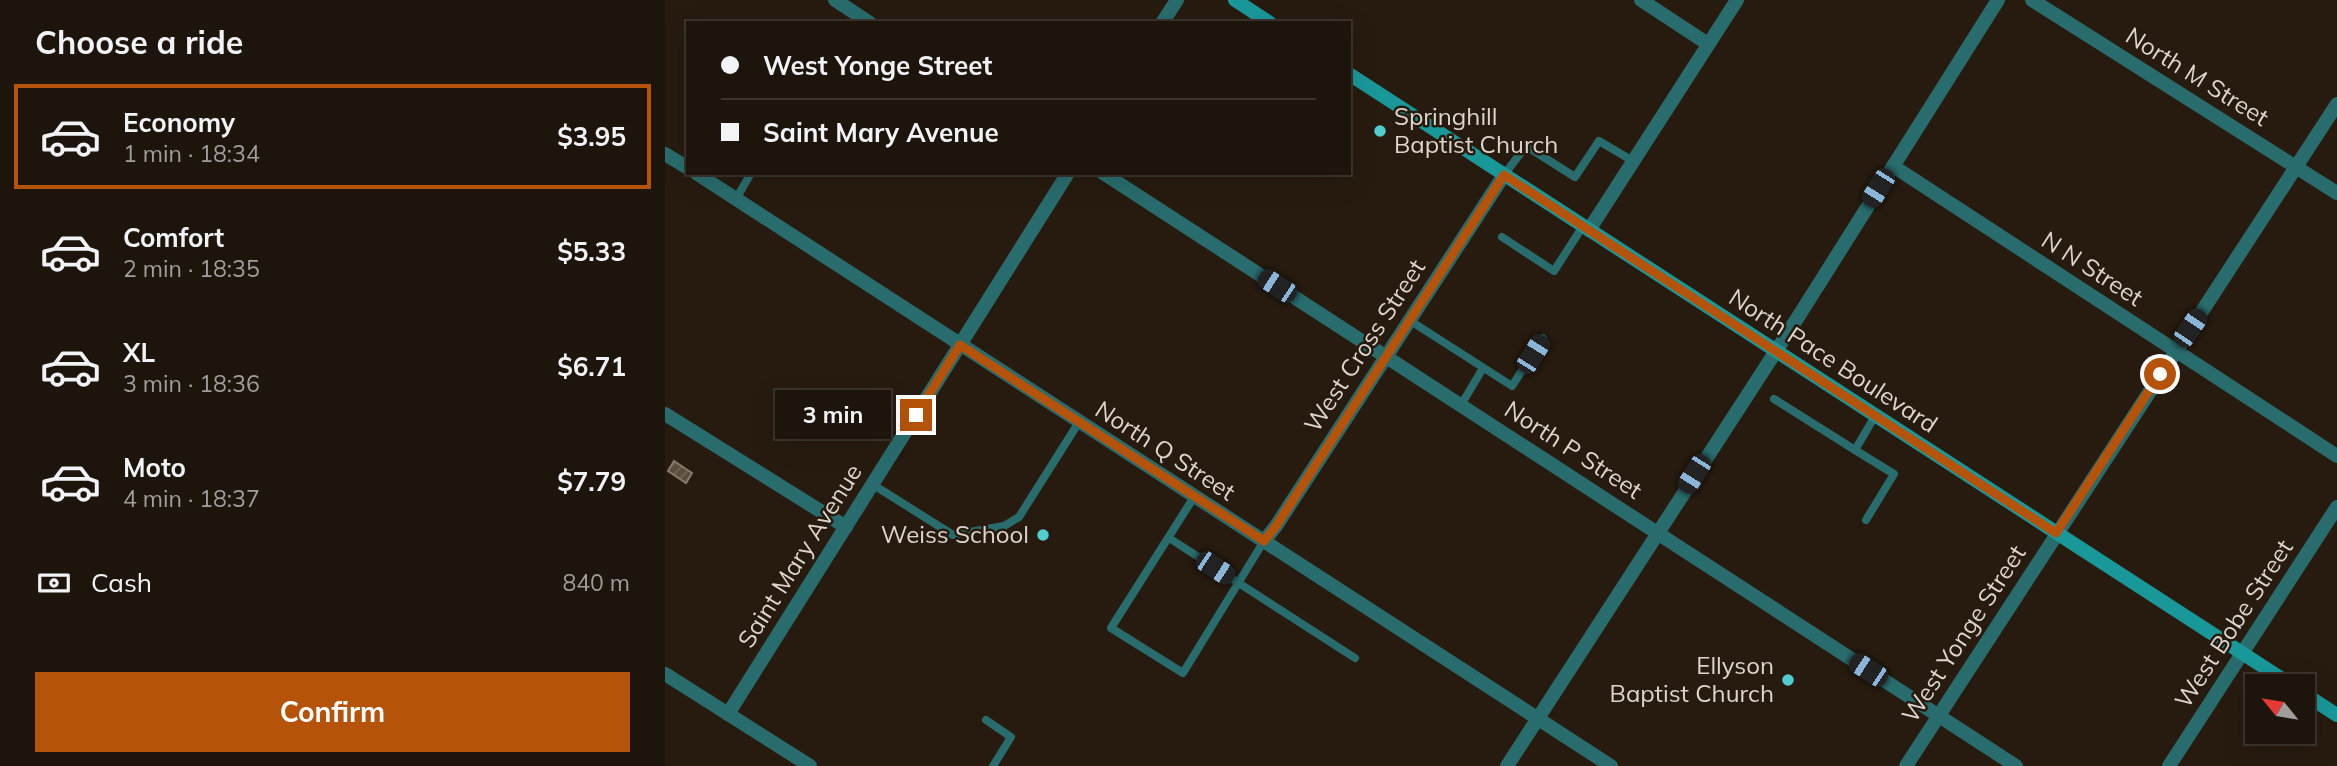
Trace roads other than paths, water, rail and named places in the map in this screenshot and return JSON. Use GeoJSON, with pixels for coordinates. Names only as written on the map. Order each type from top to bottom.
{"type":"FeatureCollection","features":[{"type":"Feature","properties":{"kind":"main road"},"geometry":{"type":"LineString","coordinates":[[1235,0],[1267,21]]}},
{"type":"Feature","properties":{"kind":"main road","name":"North Pace Boulevard"},"geometry":{"type":"LineString","coordinates":[[1351,75],[2274,674]]}},
{"type":"Feature","properties":{"kind":"main road"},"geometry":{"type":"LineString","coordinates":[[2315,701],[2337,715]]}},
{"type":"Feature","properties":{"kind":"street"},"geometry":{"type":"LineString","coordinates":[[835,0],[867,21]]}},
{"type":"Feature","properties":{"kind":"street"},"geometry":{"type":"LineString","coordinates":[[1163,21],[1177,0]]}},
{"type":"Feature","properties":{"kind":"street"},"geometry":{"type":"LineString","coordinates":[[1641,0],[1708,44]]}},
{"type":"Feature","properties":{"kind":"street"},"geometry":{"type":"LineString","coordinates":[[1586,228],[1633,161],[1737,0]]}},
{"type":"Feature","properties":{"kind":"street"},"geometry":{"type":"LineString","coordinates":[[1507,766],[1998,0]]}},
{"type":"Feature","properties":{"kind":"street","name":"North M Street"},"geometry":{"type":"LineString","coordinates":[[2032,0],[2337,193]]}},
{"type":"Feature","properties":{"kind":"street","name":"West Yonge Street"},"geometry":{"type":"LineString","coordinates":[[1906,766],[2337,104]]}},
{"type":"Feature","properties":{"kind":"street"},"geometry":{"type":"LineString","coordinates":[[665,153],[686,167]]}},
{"type":"Feature","properties":{"kind":"street","name":"N N Street"},"geometry":{"type":"LineString","coordinates":[[1892,166],[2337,456]]}},
{"type":"Feature","properties":{"kind":"street","name":"North Q Street"},"geometry":{"type":"LineString","coordinates":[[699,175],[1611,766]]}},
{"type":"Feature","properties":{"kind":"street","name":"Saint Mary Avenue"},"geometry":{"type":"LineString","coordinates":[[728,713],[1067,175]]}},
{"type":"Feature","properties":{"kind":"street","name":"North P Street"},"geometry":{"type":"LineString","coordinates":[[1106,175],[2017,766]]}},
{"type":"Feature","properties":{"kind":"street","name":"West Cross Street"},"geometry":{"type":"LineString","coordinates":[[1264,541],[1504,175]]}},
{"type":"Feature","properties":{"kind":"street"},"geometry":{"type":"LineString","coordinates":[[665,414],[846,527]]}},
{"type":"Feature","properties":{"kind":"street","name":"West Bobe Street"},"geometry":{"type":"LineString","coordinates":[[2169,766],[2337,507]]}},
{"type":"Feature","properties":{"kind":"street"},"geometry":{"type":"LineString","coordinates":[[665,674],[810,766]]}},
{"type":"Feature","properties":{"kind":"lane"},"geometry":{"type":"LineString","coordinates":[[1504,175],[1526,146],[1575,177],[1599,141],[1633,161]]}},
{"type":"Feature","properties":{"kind":"lane"},"geometry":{"type":"LineString","coordinates":[[736,199],[750,175]]}},
{"type":"Feature","properties":{"kind":"lane"},"geometry":{"type":"LineString","coordinates":[[1502,237],[1554,271],[1586,228]]}},
{"type":"Feature","properties":{"kind":"lane"},"geometry":{"type":"LineString","coordinates":[[1409,320],[1513,386],[1543,338]]}},
{"type":"Feature","properties":{"kind":"lane"},"geometry":{"type":"LineString","coordinates":[[1461,405],[1483,368]]}},
{"type":"Feature","properties":{"kind":"lane"},"geometry":{"type":"LineString","coordinates":[[1774,399],[1894,474],[1866,520]]}},
{"type":"Feature","properties":{"kind":"lane"},"geometry":{"type":"LineString","coordinates":[[1855,450],[1875,416]]}},
{"type":"Feature","properties":{"kind":"lane"},"geometry":{"type":"LineString","coordinates":[[872,484],[953,535],[1004,527],[1020,517],[1079,422]]}},
{"type":"Feature","properties":{"kind":"lane"},"geometry":{"type":"LineString","coordinates":[[1194,497],[1111,628],[1183,673],[1264,541]]}},
{"type":"Feature","properties":{"kind":"lane"},"geometry":{"type":"LineString","coordinates":[[1169,538],[1355,658]]}},
{"type":"Feature","properties":{"kind":"lane"},"geometry":{"type":"LineString","coordinates":[[986,720],[1011,737],[993,766]]}},
{"type":"Feature","properties":{"kind":"place","name":"Springhill Baptist Church"},"geometry":{"type":"Point","coordinates":[1380,131]}},
{"type":"Feature","properties":{"kind":"place","name":"Weiss School"},"geometry":{"type":"Point","coordinates":[1043,535]}},
{"type":"Feature","properties":{"kind":"place","name":"Ellyson Baptist Church"},"geometry":{"type":"Point","coordinates":[1788,680]}}]}
